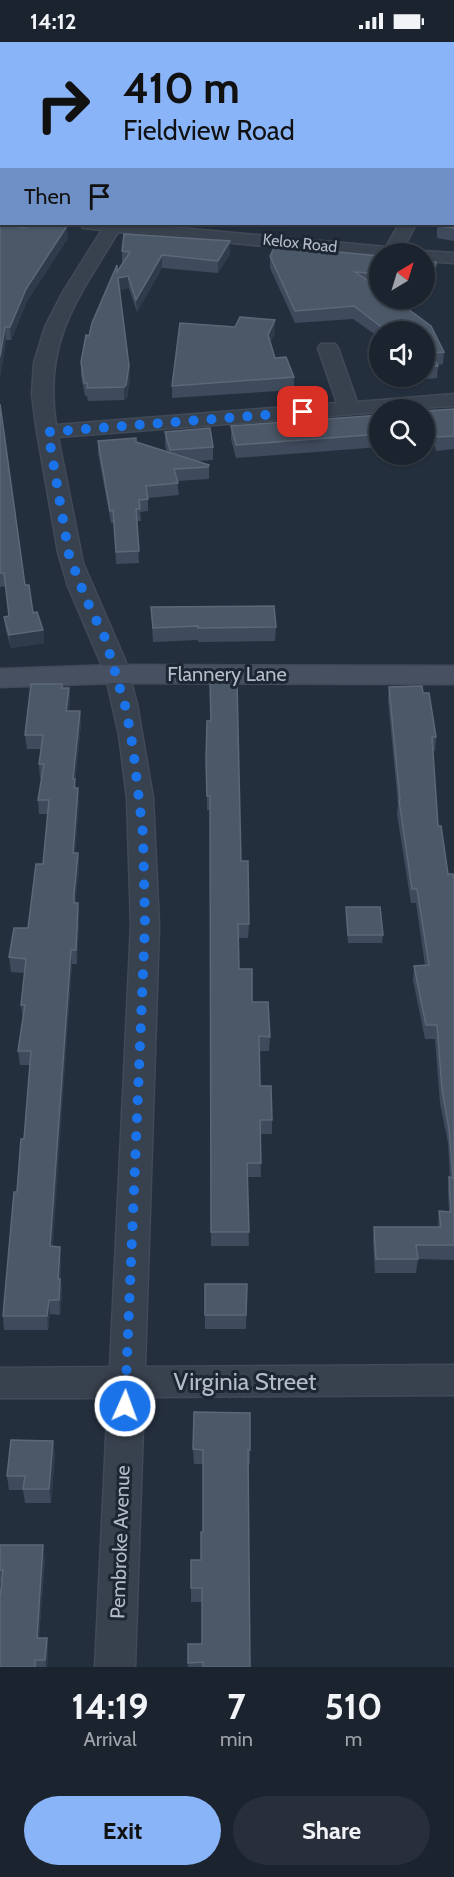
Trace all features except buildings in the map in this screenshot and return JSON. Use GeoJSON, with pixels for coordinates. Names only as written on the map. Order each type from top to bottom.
{"type":"FeatureCollection","features":[{"type":"Feature","properties":{"kind":"street","name":"Kelox Road"},"geometry":{"type":"LineString","coordinates":[[101,225],[369,250]]}},
{"type":"Feature","properties":{"kind":"street","name":"Pembroke Avenue"},"geometry":{"type":"LineString","coordinates":[[101,225],[52,337],[44,362],[42,380],[48,432],[69,555],[86,599],[105,638],[117,674],[133,748],[139,789],[145,893],[115,1667]]}},
{"type":"Feature","properties":{"kind":"street"},"geometry":{"type":"LineString","coordinates":[[401,243],[408,225]]}},
{"type":"Feature","properties":{"kind":"street"},"geometry":{"type":"LineString","coordinates":[[435,257],[454,258]]}},
{"type":"Feature","properties":{"kind":"street"},"geometry":{"type":"LineString","coordinates":[[328,348],[349,408]]}},
{"type":"Feature","properties":{"kind":"street"},"geometry":{"type":"LineString","coordinates":[[48,432],[454,400]]}},
{"type":"Feature","properties":{"kind":"street","name":"Flannery Lane"},"geometry":{"type":"LineString","coordinates":[[0,678],[117,674],[454,675]]}},
{"type":"Feature","properties":{"kind":"street","name":"Virginia Street"},"geometry":{"type":"LineString","coordinates":[[0,1383],[454,1380]]}},
{"type":"Feature","properties":{"kind":"route"},"geometry":{"type":"LineString","coordinates":[[125,1406],[145,925],[143,834],[139,789],[126,709],[105,638],[75,574],[69,555],[48,432],[303,412]]}}]}
